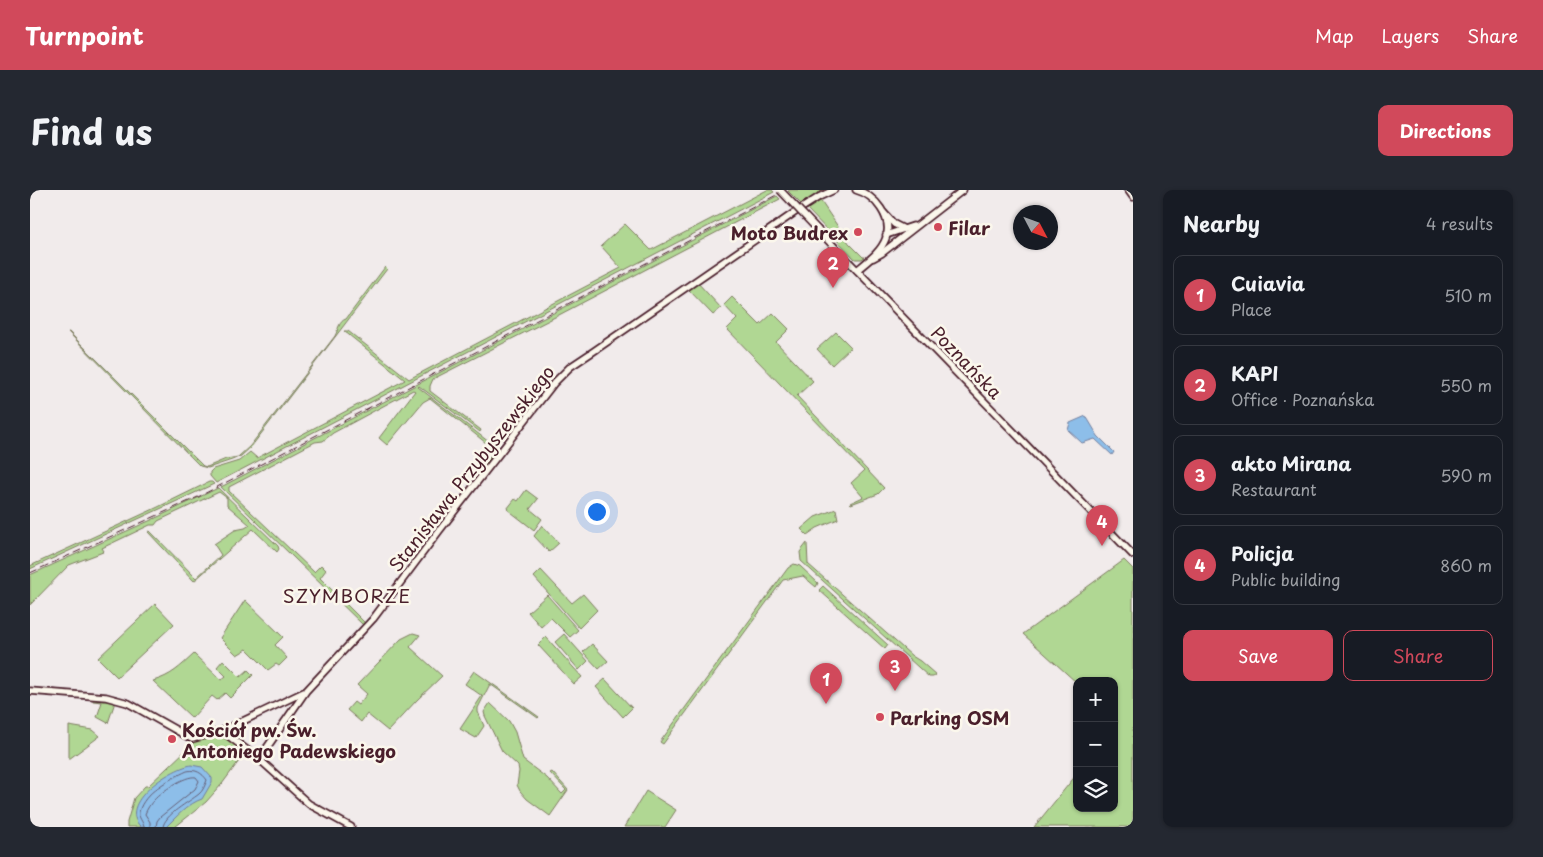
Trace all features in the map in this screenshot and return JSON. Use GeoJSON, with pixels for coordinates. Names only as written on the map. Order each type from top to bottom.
{"type":"FeatureCollection","features":[{"type":"Feature","properties":{"kind":"street","name":"Poznańska"},"geometry":{"type":"LineString","coordinates":[[780,190],[1133,555]]}},
{"type":"Feature","properties":{"kind":"street","name":"Stanisława Przybyszewskiego"},"geometry":{"type":"LineString","coordinates":[[259,759],[306,691],[373,619],[495,458],[562,375],[582,359],[794,213],[834,190]]}},
{"type":"Feature","properties":{"kind":"street"},"geometry":{"type":"LineString","coordinates":[[856,190],[867,195],[894,224],[904,229]]}},
{"type":"Feature","properties":{"kind":"street"},"geometry":{"type":"LineString","coordinates":[[872,258],[882,253],[963,190]]}},
{"type":"Feature","properties":{"kind":"street"},"geometry":{"type":"LineString","coordinates":[[1128,190],[1133,197]]}},
{"type":"Feature","properties":{"kind":"street"},"geometry":{"type":"LineString","coordinates":[[857,270],[879,250],[886,236],[886,223],[880,208]]}},
{"type":"Feature","properties":{"kind":"street"},"geometry":{"type":"LineString","coordinates":[[886,236],[918,224]]}},
{"type":"Feature","properties":{"kind":"street"},"geometry":{"type":"LineString","coordinates":[[886,236],[897,241]]}},
{"type":"Feature","properties":{"kind":"street","name":"Stanisława Przybyszewskiego"},"geometry":{"type":"LineString","coordinates":[[30,691],[117,699],[139,708],[192,739],[222,731],[306,691]]}},
{"type":"Feature","properties":{"kind":"street"},"geometry":{"type":"LineString","coordinates":[[222,731],[259,759],[308,804],[351,827]]}},
{"type":"Feature","properties":{"kind":"green space"},"geometry":{"type":"Polygon","coordinates":[[[767,190],[774,192],[216,483],[210,476],[210,472],[213,469],[239,461],[250,452],[257,458],[405,380],[344,331],[348,331],[409,379],[621,268],[601,246],[625,224],[651,250],[767,190]]]}},
{"type":"Feature","properties":{"kind":"green space"},"geometry":{"type":"Polygon","coordinates":[[[826,190],[801,204],[788,191],[826,190]]]}},
{"type":"Feature","properties":{"kind":"green space"},"geometry":{"type":"Polygon","coordinates":[[[777,196],[780,199],[433,379],[430,391],[481,430],[480,432],[419,386],[498,449],[481,472],[479,470],[492,453],[491,447],[430,398],[423,402],[387,445],[379,438],[415,391],[413,390],[333,433],[323,441],[315,442],[229,487],[229,491],[314,572],[321,565],[326,570],[320,578],[365,623],[363,625],[221,487],[777,196]]]}},
{"type":"Feature","properties":{"kind":"green space"},"geometry":{"type":"Polygon","coordinates":[[[820,200],[849,243],[865,257],[855,259],[806,208],[820,200]]]}},
{"type":"Feature","properties":{"kind":"green space"},"geometry":{"type":"Polygon","coordinates":[[[385,267],[387,269],[251,447],[241,456],[208,468],[200,466],[68,332],[203,466],[207,467],[226,459],[238,457],[250,446],[335,336],[340,324],[346,319],[385,267]]]}},
{"type":"Feature","properties":{"kind":"green space"},"geometry":{"type":"Polygon","coordinates":[[[697,282],[721,308],[713,315],[688,289],[697,282]]]}},
{"type":"Feature","properties":{"kind":"green space"},"geometry":{"type":"Polygon","coordinates":[[[732,297],[760,325],[773,313],[789,329],[776,342],[813,381],[797,396],[884,488],[878,494],[850,503],[863,497],[851,483],[864,471],[727,329],[737,319],[724,305],[732,297]]]}},
{"type":"Feature","properties":{"kind":"green space"},"geometry":{"type":"Polygon","coordinates":[[[836,332],[851,347],[832,365],[817,349],[836,332]]]}},
{"type":"Feature","properties":{"kind":"green space"},"geometry":{"type":"Polygon","coordinates":[[[209,482],[214,484],[30,569],[30,566],[209,482]]]}},
{"type":"Feature","properties":{"kind":"green space"},"geometry":{"type":"Polygon","coordinates":[[[218,488],[278,546],[277,552],[253,529],[194,581],[148,532],[150,531],[196,578],[221,555],[214,544],[235,530],[250,525],[227,505],[227,498],[219,492],[158,521],[155,525],[150,525],[102,548],[103,552],[69,565],[30,605],[30,575],[218,488]]]}},
{"type":"Feature","properties":{"kind":"green space"},"geometry":{"type":"Polygon","coordinates":[[[526,490],[538,499],[530,509],[542,519],[534,530],[507,509],[515,499],[518,501],[526,490]]]}},
{"type":"Feature","properties":{"kind":"green space"},"geometry":{"type":"Polygon","coordinates":[[[836,509],[838,519],[817,528],[807,535],[801,529],[815,517],[836,509]]]}},
{"type":"Feature","properties":{"kind":"green space"},"geometry":{"type":"Polygon","coordinates":[[[542,525],[559,543],[549,552],[534,536],[542,525]]]}},
{"type":"Feature","properties":{"kind":"green space"},"geometry":{"type":"Polygon","coordinates":[[[807,543],[808,564],[936,675],[929,677],[801,561],[800,552],[807,543]]]}},
{"type":"Feature","properties":{"kind":"green space"},"geometry":{"type":"Polygon","coordinates":[[[1124,560],[1133,569],[1133,827],[1034,827],[1073,779],[1073,812],[1118,812],[1118,677],[1073,677],[1073,679],[1023,634],[1124,560]]]}},
{"type":"Feature","properties":{"kind":"green space"},"geometry":{"type":"Polygon","coordinates":[[[794,564],[800,566],[818,583],[816,587],[803,576],[783,580],[663,744],[660,742],[788,568],[794,564]]]}},
{"type":"Feature","properties":{"kind":"green space"},"geometry":{"type":"Polygon","coordinates":[[[541,570],[572,603],[583,594],[597,610],[579,628],[534,577],[541,570]]]}},
{"type":"Feature","properties":{"kind":"green space"},"geometry":{"type":"Polygon","coordinates":[[[823,586],[888,645],[885,649],[819,590],[823,586]]]}},
{"type":"Feature","properties":{"kind":"green space"},"geometry":{"type":"Polygon","coordinates":[[[547,595],[578,630],[570,637],[551,618],[541,627],[528,612],[547,595]]]}},
{"type":"Feature","properties":{"kind":"green space"},"geometry":{"type":"Polygon","coordinates":[[[245,600],[283,637],[275,645],[287,658],[279,666],[276,664],[268,670],[247,649],[237,655],[220,638],[245,600]]]}},
{"type":"Feature","properties":{"kind":"green space"},"geometry":{"type":"Polygon","coordinates":[[[155,604],[174,624],[117,677],[98,658],[155,604]]]}},
{"type":"Feature","properties":{"kind":"green space"},"geometry":{"type":"Polygon","coordinates":[[[413,633],[420,635],[410,647],[442,676],[388,731],[367,714],[361,722],[347,710],[354,702],[358,705],[367,694],[357,685],[401,639],[413,633]]]}},
{"type":"Feature","properties":{"kind":"green space"},"geometry":{"type":"Polygon","coordinates":[[[564,634],[588,661],[579,670],[555,642],[564,634]]]}},
{"type":"Feature","properties":{"kind":"green space"},"geometry":{"type":"Polygon","coordinates":[[[546,637],[582,677],[574,684],[538,645],[546,637]]]}},
{"type":"Feature","properties":{"kind":"green space"},"geometry":{"type":"Polygon","coordinates":[[[592,644],[608,661],[599,669],[583,652],[592,644]]]}},
{"type":"Feature","properties":{"kind":"green space"},"geometry":{"type":"Polygon","coordinates":[[[194,654],[221,680],[226,676],[217,667],[223,660],[240,677],[248,670],[253,675],[230,698],[225,693],[217,700],[212,696],[192,718],[153,681],[170,674],[194,654]]]}},
{"type":"Feature","properties":{"kind":"green space"},"geometry":{"type":"Polygon","coordinates":[[[474,671],[539,717],[490,684],[478,708],[484,726],[476,738],[460,729],[482,696],[465,684],[474,671]]]}},
{"type":"Feature","properties":{"kind":"green space"},"geometry":{"type":"Polygon","coordinates":[[[605,679],[632,708],[623,717],[596,687],[605,679]]]}},
{"type":"Feature","properties":{"kind":"green space"},"geometry":{"type":"Polygon","coordinates":[[[93,699],[115,702],[108,723],[97,717],[102,702],[93,701],[93,699]]]}},
{"type":"Feature","properties":{"kind":"green space"},"geometry":{"type":"Polygon","coordinates":[[[490,703],[509,721],[515,732],[523,760],[547,778],[562,794],[566,790],[550,773],[552,772],[568,790],[550,816],[527,799],[520,791],[517,785],[518,766],[502,751],[485,716],[484,712],[490,703]]]}},
{"type":"Feature","properties":{"kind":"green space"},"geometry":{"type":"Polygon","coordinates":[[[69,726],[93,730],[100,736],[69,759],[69,726]]]}},
{"type":"Feature","properties":{"kind":"green space"},"geometry":{"type":"Polygon","coordinates":[[[218,734],[223,735],[236,745],[235,748],[245,753],[206,802],[175,827],[127,827],[134,798],[145,786],[148,786],[186,750],[185,748],[191,742],[218,734]]]}},
{"type":"Feature","properties":{"kind":"green space"},"geometry":{"type":"Polygon","coordinates":[[[646,791],[676,810],[665,827],[624,827],[646,791]]]}},
{"type":"Feature","properties":{"kind":"water"},"geometry":{"type":"Polygon","coordinates":[[[1086,416],[1098,436],[1114,452],[1112,455],[1095,439],[1082,443],[1068,430],[1070,423],[1086,416]]]}},
{"type":"Feature","properties":{"kind":"water"},"geometry":{"type":"Polygon","coordinates":[[[191,765],[202,767],[212,778],[212,782],[202,799],[188,807],[166,827],[141,827],[135,818],[135,808],[140,798],[159,780],[191,765]]]}},
{"type":"Feature","properties":{"kind":"railway"},"geometry":{"type":"LineString","coordinates":[[30,573],[198,497],[786,190]]}},
{"type":"Feature","properties":{"kind":"place","name":"Filar"},"geometry":{"type":"Point","coordinates":[938,227]}},
{"type":"Feature","properties":{"kind":"place","name":"Moto Budrex"},"geometry":{"type":"Point","coordinates":[858,232]}},
{"type":"Feature","properties":{"kind":"place","name":"KAPI"},"geometry":{"type":"Point","coordinates":[833,288]}},
{"type":"Feature","properties":{"kind":"place","name":"Policja"},"geometry":{"type":"Point","coordinates":[1102,546]}},
{"type":"Feature","properties":{"kind":"place","name":"akto Mirana"},"geometry":{"type":"Point","coordinates":[895,691]}},
{"type":"Feature","properties":{"kind":"place","name":"Cuiavia"},"geometry":{"type":"Point","coordinates":[826,704]}},
{"type":"Feature","properties":{"kind":"place","name":"Parking OSM"},"geometry":{"type":"Point","coordinates":[880,717]}},
{"type":"Feature","properties":{"kind":"place","name":"Kościół pw. Św. Antoniego Padewskiego"},"geometry":{"type":"Point","coordinates":[172,739]}},
{"type":"Feature","properties":{"kind":"district","name":"SZYMBORZE"},"geometry":{"type":"Point","coordinates":[347,595]}}]}
